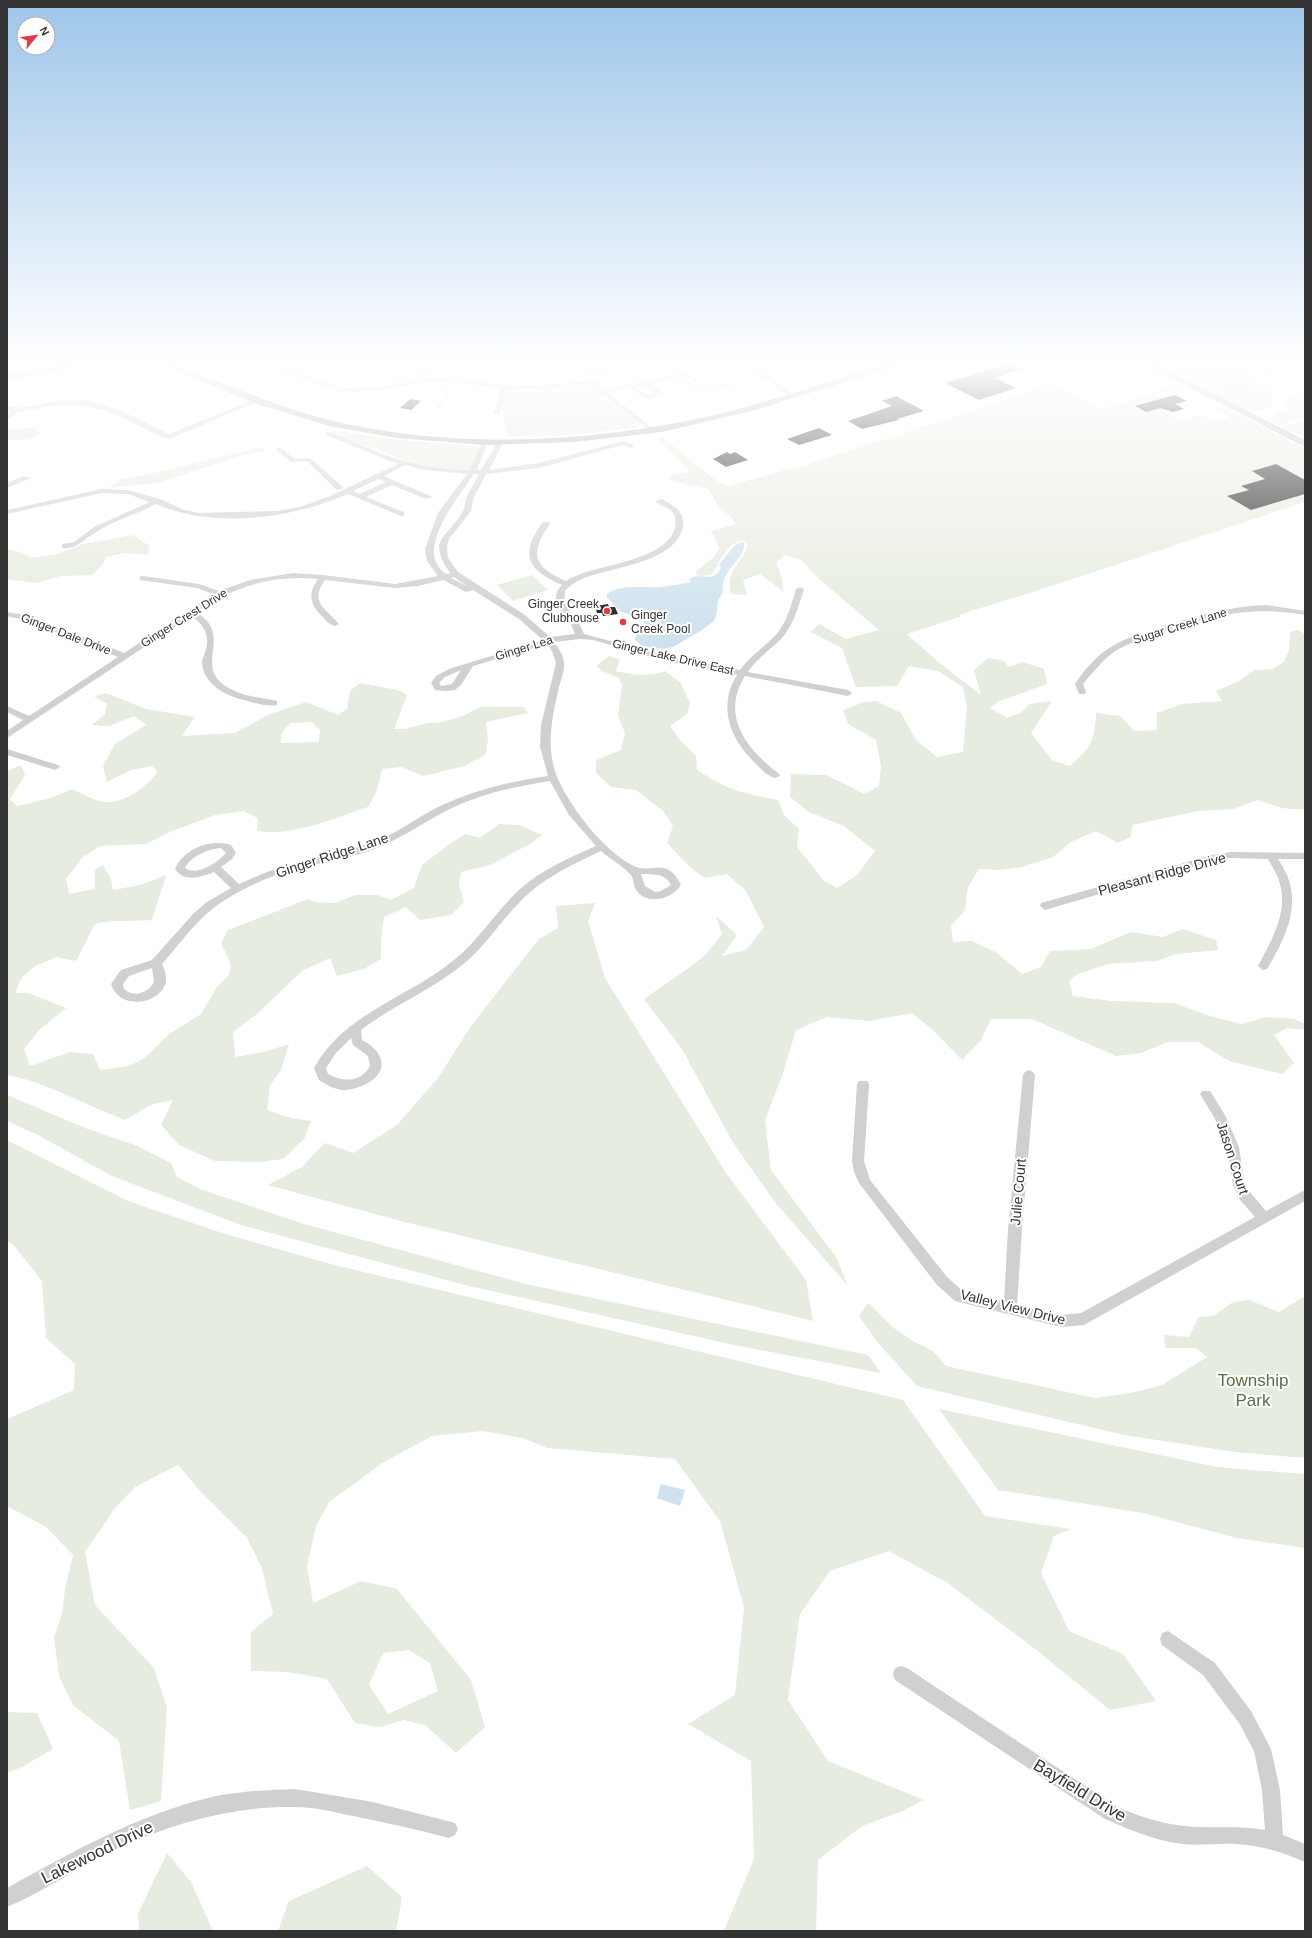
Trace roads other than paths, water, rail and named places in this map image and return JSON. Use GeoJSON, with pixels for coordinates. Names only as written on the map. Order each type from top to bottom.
{"type":"FeatureCollection","features":[{"type":"Feature","properties":{"kind":"street"},"geometry":{"type":"LineString","coordinates":[[285,454],[293,461],[308,459],[345,488],[360,497],[401,514]]}},
{"type":"Feature","properties":{"kind":"street"},"geometry":{"type":"LineString","coordinates":[[381,454],[404,463],[441,470],[472,472],[512,471],[548,465],[584,454]]}},
{"type":"Feature","properties":{"kind":"street"},"geometry":{"type":"LineString","coordinates":[[479,454],[472,472],[442,513],[430,544],[429,555],[434,568],[444,577],[463,588],[496,600]]}},
{"type":"Feature","properties":{"kind":"street"},"geometry":{"type":"LineString","coordinates":[[494,454],[470,497],[467,512],[445,539],[443,552],[446,564],[455,574],[522,617],[548,640],[556,651],[560,663],[546,725],[545,747],[553,778],[572,813],[602,847],[631,869]]}},
{"type":"Feature","properties":{"kind":"street"},"geometry":{"type":"LineString","coordinates":[[7,512],[110,490],[132,491],[182,511],[214,516],[280,513],[302,508],[329,499],[345,488],[395,460]]}},
{"type":"Feature","properties":{"kind":"street"},"geometry":{"type":"LineString","coordinates":[[345,488],[359,486],[404,463]]}},
{"type":"Feature","properties":{"kind":"street"},"geometry":{"type":"LineString","coordinates":[[377,476],[428,497]]}},
{"type":"Feature","properties":{"kind":"street"},"geometry":{"type":"LineString","coordinates":[[7,486],[27,478]]}},
{"type":"Feature","properties":{"kind":"street"},"geometry":{"type":"LineString","coordinates":[[360,497],[392,482]]}},
{"type":"Feature","properties":{"kind":"street"},"geometry":{"type":"LineString","coordinates":[[359,486],[375,490]]}},
{"type":"Feature","properties":{"kind":"street"},"geometry":{"type":"LineString","coordinates":[[580,636],[577,625],[564,611],[559,601],[561,592],[566,584],[591,573],[639,561],[667,544],[677,532],[679,520],[676,512],[670,506],[659,501]]}},
{"type":"Feature","properties":{"kind":"street"},"geometry":{"type":"LineString","coordinates":[[65,546],[78,544],[86,535],[98,528],[138,512],[157,502]]}},
{"type":"Feature","properties":{"kind":"street"},"geometry":{"type":"LineString","coordinates":[[450,502],[468,505]]}},
{"type":"Feature","properties":{"kind":"street"},"geometry":{"type":"LineString","coordinates":[[439,522],[456,524]]}},
{"type":"Feature","properties":{"kind":"street"},"geometry":{"type":"LineString","coordinates":[[546,524],[534,540],[532,546],[534,558],[543,572],[566,584]]}},
{"type":"Feature","properties":{"kind":"street","name":"Ginger Crest Drive"},"geometry":{"type":"LineString","coordinates":[[7,735],[190,612],[219,594],[244,584],[268,578],[301,575],[394,586],[419,584],[455,574]]}},
{"type":"Feature","properties":{"kind":"street"},"geometry":{"type":"LineString","coordinates":[[324,577],[315,588],[314,600],[320,611],[335,624]]}},
{"type":"Feature","properties":{"kind":"street"},"geometry":{"type":"LineString","coordinates":[[144,578],[193,584],[219,594]]}},
{"type":"Feature","properties":{"kind":"street"},"geometry":{"type":"LineString","coordinates":[[775,775],[758,762],[734,728],[730,708],[731,698],[742,673],[783,631],[792,615],[800,589]]}},
{"type":"Feature","properties":{"kind":"street","name":"Sugar Creek Lane"},"geometry":{"type":"LineString","coordinates":[[1082,692],[1079,684],[1109,652],[1139,637],[1203,616],[1229,610],[1268,608],[1305,613]]}},
{"type":"Feature","properties":{"kind":"street"},"geometry":{"type":"LineString","coordinates":[[190,612],[202,618],[210,633],[211,640],[207,664],[213,678],[223,688],[238,697],[274,703]]}},
{"type":"Feature","properties":{"kind":"street","name":"Ginger Dale Drive"},"geometry":{"type":"LineString","coordinates":[[7,614],[27,618],[124,656]]}},
{"type":"Feature","properties":{"kind":"street","name":"Ginger Lea"},"geometry":{"type":"LineString","coordinates":[[470,665],[548,640],[566,636],[580,636]]}},
{"type":"Feature","properties":{"kind":"street","name":"Ginger Lake Drive East"},"geometry":{"type":"LineString","coordinates":[[580,636],[594,638],[661,657],[848,693]]}},
{"type":"Feature","properties":{"kind":"street"},"geometry":{"type":"LineString","coordinates":[[7,709],[29,720]]}},
{"type":"Feature","properties":{"kind":"street"},"geometry":{"type":"LineString","coordinates":[[7,752],[55,767]]}},
{"type":"Feature","properties":{"kind":"street","name":"Ginger Ridge Lane"},"geometry":{"type":"LineString","coordinates":[[156,963],[198,916],[211,905],[238,888],[285,869],[347,854],[378,844],[405,831],[442,809],[480,793],[503,786],[553,778]]}},
{"type":"Feature","properties":{"kind":"street"},"geometry":{"type":"LineString","coordinates":[[355,1028],[356,1042],[373,1054],[376,1061],[376,1068],[370,1075],[356,1084],[335,1084],[323,1077],[320,1068],[326,1057],[341,1039],[355,1028],[427,985],[458,963],[485,937],[515,900],[536,882],[567,863],[602,847]]}},
{"type":"Feature","properties":{"kind":"street","name":"Pleasant Ridge Drive"},"geometry":{"type":"LineString","coordinates":[[1045,906],[1208,858],[1232,855],[1305,856]]}},
{"type":"Feature","properties":{"kind":"street"},"geometry":{"type":"LineString","coordinates":[[1263,966],[1285,920],[1288,908],[1285,883],[1272,856]]}},
{"type":"Feature","properties":{"kind":"street"},"geometry":{"type":"LineString","coordinates":[[215,867],[238,888]]}},
{"type":"Feature","properties":{"kind":"street","name":"Julie Court"},"geometry":{"type":"LineString","coordinates":[[1010,1309],[1015,1229],[1029,1075]]}},
{"type":"Feature","properties":{"kind":"street","name":"Valley View Drive"},"geometry":{"type":"LineString","coordinates":[[863,1084],[858,1161],[860,1172],[865,1183],[950,1290],[960,1297],[1061,1321],[1084,1319],[1305,1195]]}},
{"type":"Feature","properties":{"kind":"street","name":"Jason Court"},"geometry":{"type":"LineString","coordinates":[[1206,1094],[1219,1115],[1233,1147],[1239,1184],[1253,1207],[1264,1218]]}},
{"type":"Feature","properties":{"kind":"street"},"geometry":{"type":"LineString","coordinates":[[1168,1639],[1209,1669],[1245,1717],[1262,1749],[1271,1790],[1275,1841]]}},
{"type":"Feature","properties":{"kind":"street","name":"Bayfield Drive"},"geometry":{"type":"LineString","coordinates":[[901,1674],[1111,1813],[1132,1822],[1166,1832],[1193,1836],[1249,1836],[1275,1841],[1305,1853]]}},
{"type":"Feature","properties":{"kind":"street","name":"Lakewood Drive"},"geometry":{"type":"LineString","coordinates":[[7,1898],[100,1846],[143,1827],[180,1814],[223,1804],[259,1799],[314,1800],[396,1815],[449,1829]]}},
{"type":"Feature","properties":{"kind":"water"},"geometry":{"type":"Polygon","coordinates":[[[744,542],[744,548],[725,577],[723,592],[718,601],[714,621],[673,647],[664,649],[644,647],[635,640],[635,637],[644,624],[643,620],[620,611],[607,597],[607,594],[618,589],[668,586],[691,582],[689,579],[697,576],[714,576],[721,568],[719,565],[735,545],[744,542]]]}},
{"type":"Feature","properties":{"kind":"water"},"geometry":{"type":"Polygon","coordinates":[[[661,1484],[685,1490],[680,1506],[657,1498],[661,1484]]]}},
{"type":"Feature","properties":{"kind":"place","name":"Ginger Creek Clubhouse"},"geometry":{"type":"Point","coordinates":[607,611]}},
{"type":"Feature","properties":{"kind":"place","name":"Ginger Creek Pool"},"geometry":{"type":"Point","coordinates":[623,622]}},
{"type":"Feature","properties":{"kind":"park label","name":"Township Park"},"geometry":{"type":"Point","coordinates":[1253,1390]}}]}
